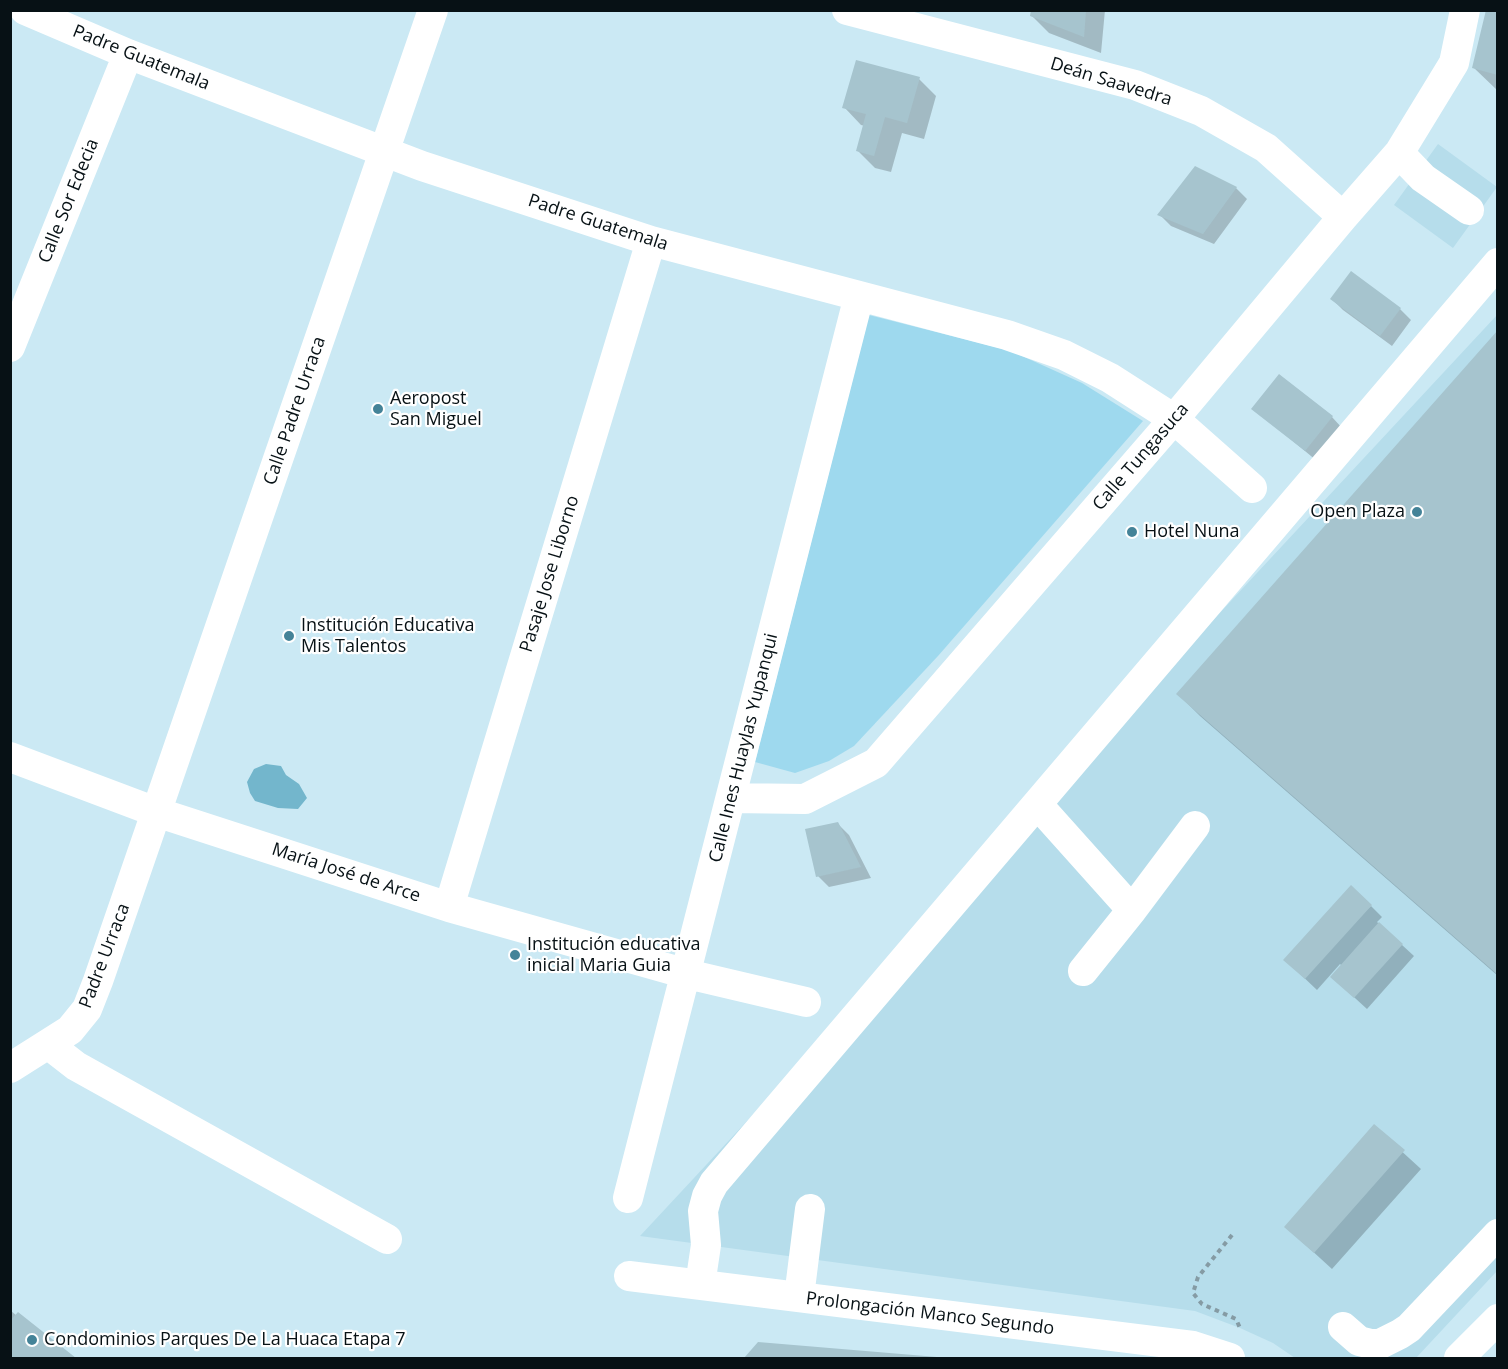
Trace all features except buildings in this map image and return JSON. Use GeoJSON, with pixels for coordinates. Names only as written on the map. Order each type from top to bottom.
{"type":"FeatureCollection","features":[{"type":"Feature","properties":{"kind":"street","name":"Padre Guatemala"},"geometry":{"type":"LineString","coordinates":[[25,10],[128,54],[385,153],[651,241],[1007,335],[1064,355],[1110,378],[1174,419],[1252,488]]}},
{"type":"Feature","properties":{"kind":"street","name":"Calle Padre Urraca"},"geometry":{"type":"LineString","coordinates":[[156,812],[433,10]]}},
{"type":"Feature","properties":{"kind":"street","name":"Deán Saavedra"},"geometry":{"type":"LineString","coordinates":[[847,10],[1135,85],[1202,111],[1266,148],[1343,217]]}},
{"type":"Feature","properties":{"kind":"street","name":"Calle Tungasuca"},"geometry":{"type":"LineString","coordinates":[[731,798],[805,799],[876,763],[1174,419],[1399,153],[1454,63],[1465,10]]}},
{"type":"Feature","properties":{"kind":"street","name":"Calle Sor Edecia"},"geometry":{"type":"LineString","coordinates":[[10,348],[128,54]]}},
{"type":"Feature","properties":{"kind":"street"},"geometry":{"type":"LineString","coordinates":[[1399,153],[1422,178],[1469,210]]}},
{"type":"Feature","properties":{"kind":"street","name":"Pasaje Jose Liborno"},"geometry":{"type":"LineString","coordinates":[[449,907],[651,241]]}},
{"type":"Feature","properties":{"kind":"street"},"geometry":{"type":"LineString","coordinates":[[700,1285],[706,1245],[703,1211],[714,1183],[1497,263]]}},
{"type":"Feature","properties":{"kind":"street","name":"Calle Ines Huaylas Yupanqui"},"geometry":{"type":"LineString","coordinates":[[628,1198],[859,296]]}},
{"type":"Feature","properties":{"kind":"street","name":"María José de Arce"},"geometry":{"type":"LineString","coordinates":[[10,757],[156,812],[449,907],[687,974],[806,1002]]}},
{"type":"Feature","properties":{"kind":"street"},"geometry":{"type":"LineString","coordinates":[[1038,805],[1132,910]]}},
{"type":"Feature","properties":{"kind":"street","name":"Padre Urraca"},"geometry":{"type":"LineString","coordinates":[[10,1068],[70,1030],[87,1010],[156,812]]}},
{"type":"Feature","properties":{"kind":"street"},"geometry":{"type":"LineString","coordinates":[[1083,971],[1195,826]]}},
{"type":"Feature","properties":{"kind":"street"},"geometry":{"type":"LineString","coordinates":[[49,1045],[76,1066],[387,1239]]}},
{"type":"Feature","properties":{"kind":"street"},"geometry":{"type":"LineString","coordinates":[[799,1297],[810,1209]]}},
{"type":"Feature","properties":{"kind":"street"},"geometry":{"type":"LineString","coordinates":[[1343,1327],[1359,1341],[1371,1344],[1380,1344],[1400,1334],[1409,1328],[1497,1234]]}},
{"type":"Feature","properties":{"kind":"street","name":"Prolongación Manco Segundo"},"geometry":{"type":"LineString","coordinates":[[628,1276],[1193,1346],[1229,1358]]}},
{"type":"Feature","properties":{"kind":"street"},"geometry":{"type":"LineString","coordinates":[[1459,1359],[1497,1319]]}},
{"type":"Feature","properties":{"kind":"path"},"geometry":{"type":"LineString","coordinates":[[1229,1358],[1240,1328],[1236,1319],[1202,1304],[1193,1293],[1198,1277],[1232,1235]]}},
{"type":"Feature","properties":{"kind":"shaded area"},"geometry":{"type":"Polygon","coordinates":[[[1438,144],[1497,187],[1453,248],[1394,205],[1438,144]]]}},
{"type":"Feature","properties":{"kind":"shaded area"},"geometry":{"type":"Polygon","coordinates":[[[869,315],[1011,351],[1082,383],[1143,421],[938,656],[854,746],[829,761],[795,773],[755,762],[869,315]]]}},
{"type":"Feature","properties":{"kind":"shaded area"},"geometry":{"type":"Polygon","coordinates":[[[1497,315],[1497,1271],[1416,1358],[1295,1358],[1273,1343],[1195,1311],[640,1236],[1497,315]]]}},
{"type":"Feature","properties":{"kind":"shaded area"},"geometry":{"type":"Polygon","coordinates":[[[266,764],[281,766],[286,775],[299,784],[307,798],[298,809],[278,808],[255,801],[247,782],[254,769],[266,764]]]}},
{"type":"Feature","properties":{"kind":"place","name":"Aeropost San Miguel"},"geometry":{"type":"Point","coordinates":[378,409]}},
{"type":"Feature","properties":{"kind":"place","name":"Open Plaza"},"geometry":{"type":"Point","coordinates":[1417,512]}},
{"type":"Feature","properties":{"kind":"place","name":"Hotel Nuna"},"geometry":{"type":"Point","coordinates":[1132,532]}},
{"type":"Feature","properties":{"kind":"place","name":"Institución Educativa Mis Talentos"},"geometry":{"type":"Point","coordinates":[289,636]}},
{"type":"Feature","properties":{"kind":"place","name":"Institución educativa inicial Maria Guia"},"geometry":{"type":"Point","coordinates":[515,955]}},
{"type":"Feature","properties":{"kind":"place","name":"Condominios Parques De La Huaca Etapa 7"},"geometry":{"type":"Point","coordinates":[32,1340]}}]}
